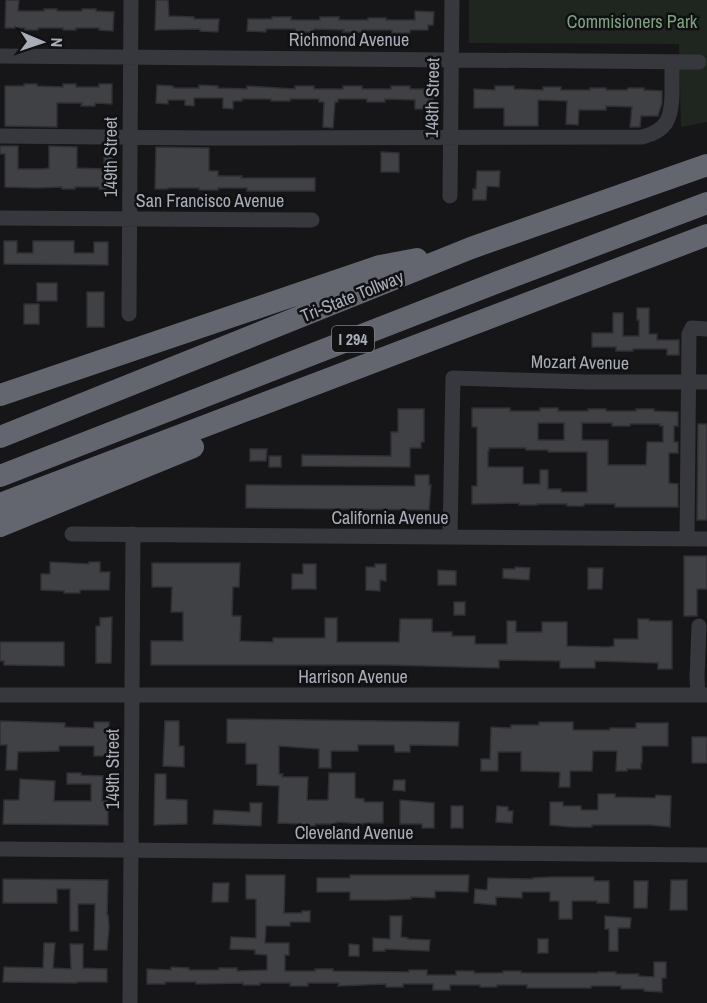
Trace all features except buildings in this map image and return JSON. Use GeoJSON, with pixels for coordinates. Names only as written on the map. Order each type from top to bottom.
{"type":"FeatureCollection","features":[{"type":"Feature","properties":{"kind":"highway","name":"Tri-State Tollway"},"geometry":{"type":"LineString","coordinates":[[0,437],[471,248],[707,165]]}},
{"type":"Feature","properties":{"kind":"highway","name":"I 294"},"geometry":{"type":"LineString","coordinates":[[0,476],[707,203]]}},
{"type":"Feature","properties":{"kind":"highway"},"geometry":{"type":"LineString","coordinates":[[0,504],[707,235]]}},
{"type":"Feature","properties":{"kind":"highway"},"geometry":{"type":"LineString","coordinates":[[0,394],[380,266],[471,248]]}},
{"type":"Feature","properties":{"kind":"highway"},"geometry":{"type":"LineString","coordinates":[[0,526],[375,372],[417,346]]}},
{"type":"Feature","properties":{"kind":"highway"},"geometry":{"type":"LineString","coordinates":[[0,404],[58,376]]}},
{"type":"Feature","properties":{"kind":"street","name":"149th Street"},"geometry":{"type":"LineString","coordinates":[[129,315],[131,0]]}},
{"type":"Feature","properties":{"kind":"street","name":"148th Street"},"geometry":{"type":"LineString","coordinates":[[450,196],[452,0]]}},
{"type":"Feature","properties":{"kind":"street","name":"Richmond Avenue"},"geometry":{"type":"LineString","coordinates":[[0,56],[699,62]]}},
{"type":"Feature","properties":{"kind":"street"},"geometry":{"type":"LineString","coordinates":[[0,136],[642,137],[661,130],[669,119],[672,62]]}},
{"type":"Feature","properties":{"kind":"street","name":"San Francisco Avenue"},"geometry":{"type":"LineString","coordinates":[[0,218],[312,220]]}},
{"type":"Feature","properties":{"kind":"street"},"geometry":{"type":"LineString","coordinates":[[687,538],[689,333],[692,328],[707,329]]}},
{"type":"Feature","properties":{"kind":"street","name":"Mozart Avenue"},"geometry":{"type":"LineString","coordinates":[[450,537],[453,378],[588,382],[707,382]]}},
{"type":"Feature","properties":{"kind":"street","name":"California Avenue"},"geometry":{"type":"LineString","coordinates":[[72,534],[707,539]]}},
{"type":"Feature","properties":{"kind":"street","name":"149th Street"},"geometry":{"type":"LineString","coordinates":[[130,1003],[133,534]]}},
{"type":"Feature","properties":{"kind":"street"},"geometry":{"type":"LineString","coordinates":[[699,626],[697,678],[702,695]]}},
{"type":"Feature","properties":{"kind":"street","name":"Harrison Avenue"},"geometry":{"type":"LineString","coordinates":[[0,695],[702,695]]}},
{"type":"Feature","properties":{"kind":"street","name":"Cleveland Avenue"},"geometry":{"type":"LineString","coordinates":[[0,849],[707,855]]}},
{"type":"Feature","properties":{"kind":"green space","name":"Commisioners Park"},"geometry":{"type":"Polygon","coordinates":[[[469,0],[707,0],[707,122],[681,127],[679,44],[469,43],[469,0]]]}}]}
